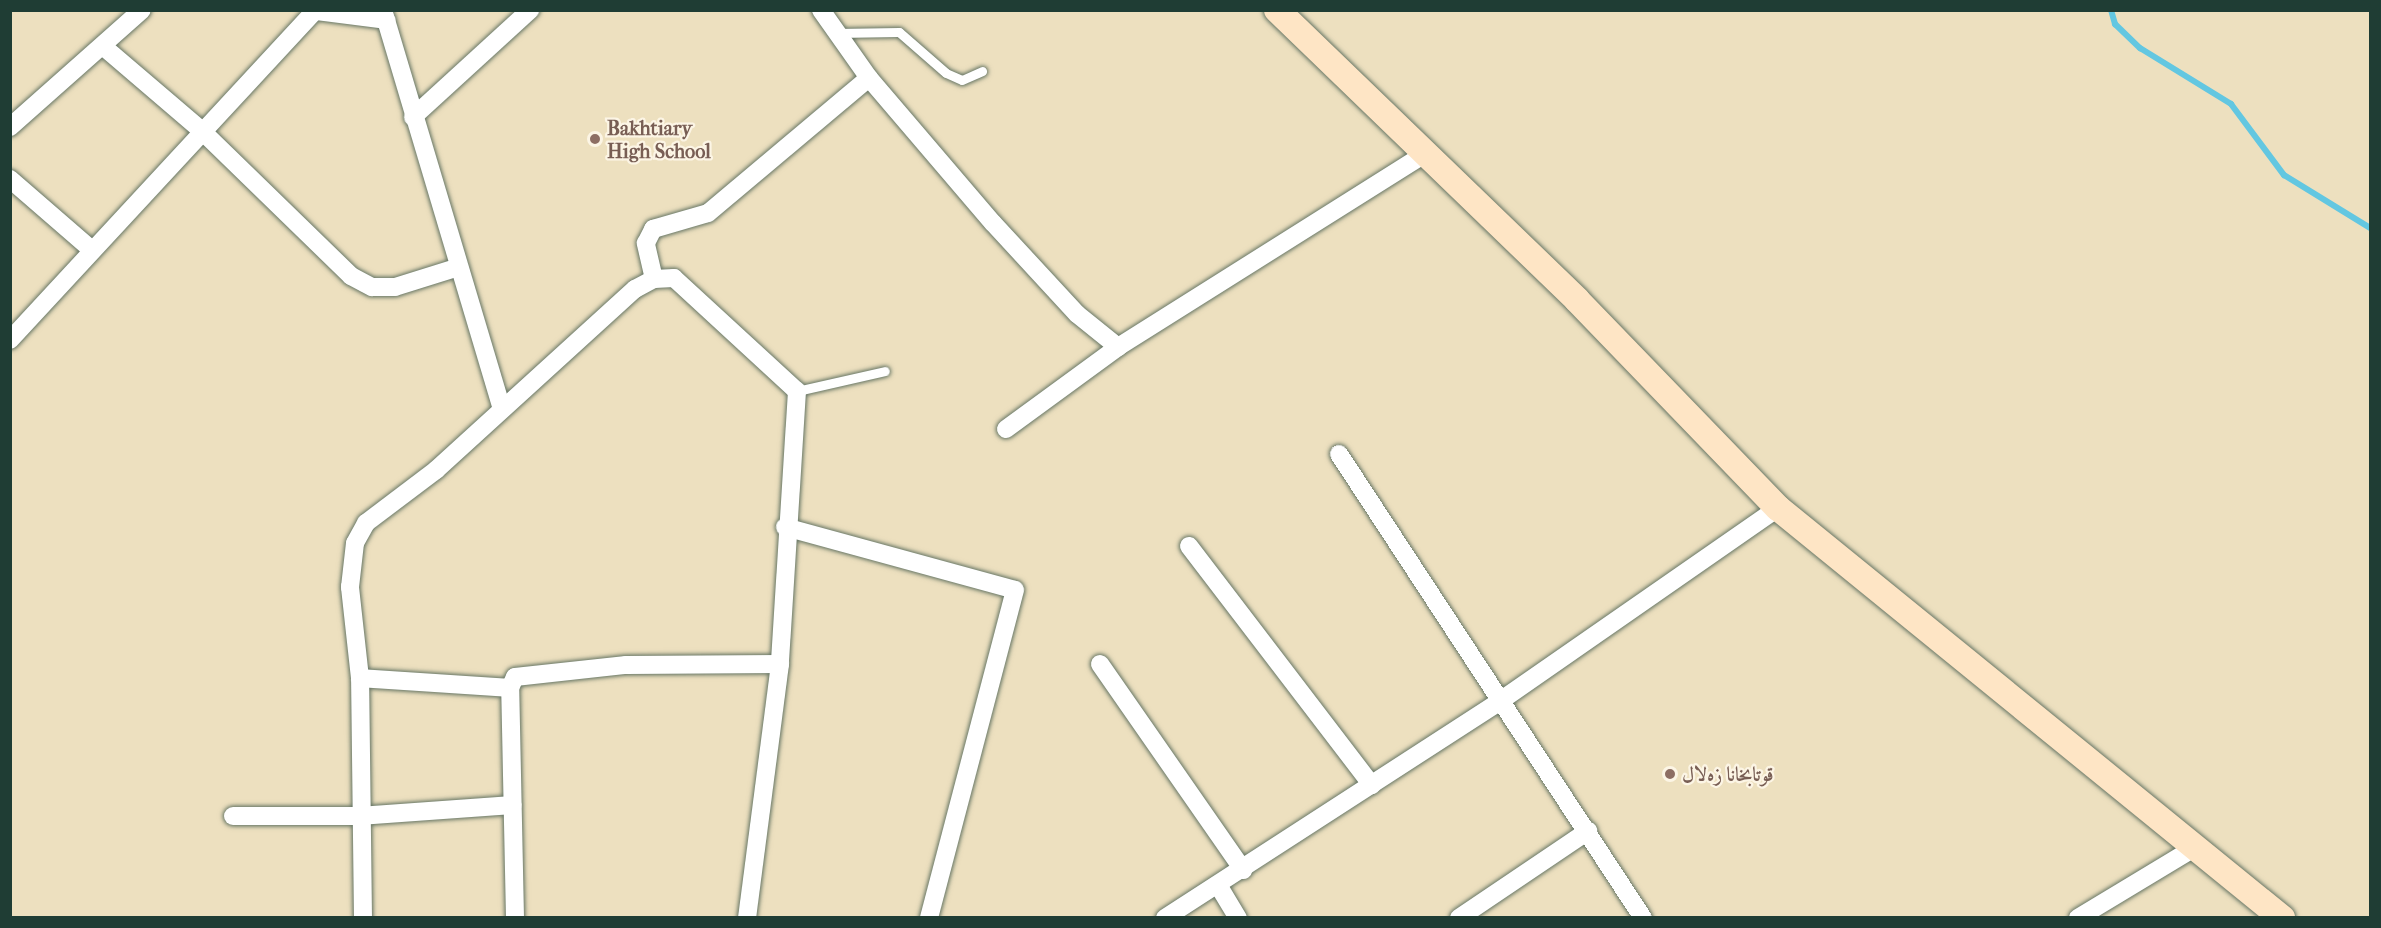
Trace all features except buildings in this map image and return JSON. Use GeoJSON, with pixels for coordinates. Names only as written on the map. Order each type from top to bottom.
{"type":"FeatureCollection","features":[{"type":"Feature","properties":{"kind":"main road"},"geometry":{"type":"LineString","coordinates":[[1277,10],[1577,300],[1778,508],[2282,918]]}},
{"type":"Feature","properties":{"kind":"street"},"geometry":{"type":"LineString","coordinates":[[10,127],[105,48],[142,10]]}},
{"type":"Feature","properties":{"kind":"street"},"geometry":{"type":"LineString","coordinates":[[290,10],[312,15],[385,15],[413,117],[501,406]]}},
{"type":"Feature","properties":{"kind":"street"},"geometry":{"type":"LineString","coordinates":[[413,117],[530,10]]}},
{"type":"Feature","properties":{"kind":"street"},"geometry":{"type":"LineString","coordinates":[[820,10],[833,34],[993,223],[1077,314],[1118,347]]}},
{"type":"Feature","properties":{"kind":"street"},"geometry":{"type":"LineString","coordinates":[[10,340],[201,130],[312,15]]}},
{"type":"Feature","properties":{"kind":"street"},"geometry":{"type":"LineString","coordinates":[[105,48],[201,130],[351,276],[372,287],[395,287],[459,267]]}},
{"type":"Feature","properties":{"kind":"street"},"geometry":{"type":"LineString","coordinates":[[654,279],[646,243],[653,229],[708,213],[869,78]]}},
{"type":"Feature","properties":{"kind":"street"},"geometry":{"type":"LineString","coordinates":[[1006,429],[1118,347],[1425,154]]}},
{"type":"Feature","properties":{"kind":"street"},"geometry":{"type":"LineString","coordinates":[[10,179],[92,250]]}},
{"type":"Feature","properties":{"kind":"street"},"geometry":{"type":"LineString","coordinates":[[363,918],[359,816],[360,678],[350,587],[355,543],[366,522],[436,470],[501,406],[654,279],[674,278],[797,391],[785,527],[780,664],[747,918]]}},
{"type":"Feature","properties":{"kind":"street"},"geometry":{"type":"LineString","coordinates":[[1339,454],[1503,699],[1643,918]]}},
{"type":"Feature","properties":{"kind":"street"},"geometry":{"type":"LineString","coordinates":[[1166,918],[1503,699],[1778,508]]}},
{"type":"Feature","properties":{"kind":"street"},"geometry":{"type":"LineString","coordinates":[[785,527],[1015,590],[929,918]]}},
{"type":"Feature","properties":{"kind":"street"},"geometry":{"type":"LineString","coordinates":[[1189,546],[1372,785]]}},
{"type":"Feature","properties":{"kind":"street"},"geometry":{"type":"LineString","coordinates":[[514,918],[510,688],[524,672],[780,664]]}},
{"type":"Feature","properties":{"kind":"street"},"geometry":{"type":"LineString","coordinates":[[1100,664],[1243,870]]}},
{"type":"Feature","properties":{"kind":"street"},"geometry":{"type":"LineString","coordinates":[[360,678],[510,688]]}},
{"type":"Feature","properties":{"kind":"street"},"geometry":{"type":"LineString","coordinates":[[233,816],[359,816],[513,805]]}},
{"type":"Feature","properties":{"kind":"street"},"geometry":{"type":"LineString","coordinates":[[1459,918],[1588,831]]}},
{"type":"Feature","properties":{"kind":"street"},"geometry":{"type":"LineString","coordinates":[[2078,918],[2194,848]]}},
{"type":"Feature","properties":{"kind":"street"},"geometry":{"type":"LineString","coordinates":[[1218,885],[1238,918]]}},
{"type":"Feature","properties":{"kind":"lane"},"geometry":{"type":"LineString","coordinates":[[833,34],[899,32],[946,74],[962,80],[982,70]]}},
{"type":"Feature","properties":{"kind":"lane"},"geometry":{"type":"LineString","coordinates":[[797,391],[885,370]]}},
{"type":"Feature","properties":{"kind":"waterway"},"geometry":{"type":"LineString","coordinates":[[2111,10],[2115,24],[2140,48],[2231,104],[2284,175],[2370,228]]}},
{"type":"Feature","properties":{"kind":"place","name":"Bakhtiary High School"},"geometry":{"type":"Point","coordinates":[595,139]}},
{"type":"Feature","properties":{"kind":"place","name":"قوتابخانا زەلال"},"geometry":{"type":"Point","coordinates":[1670,774]}}]}
